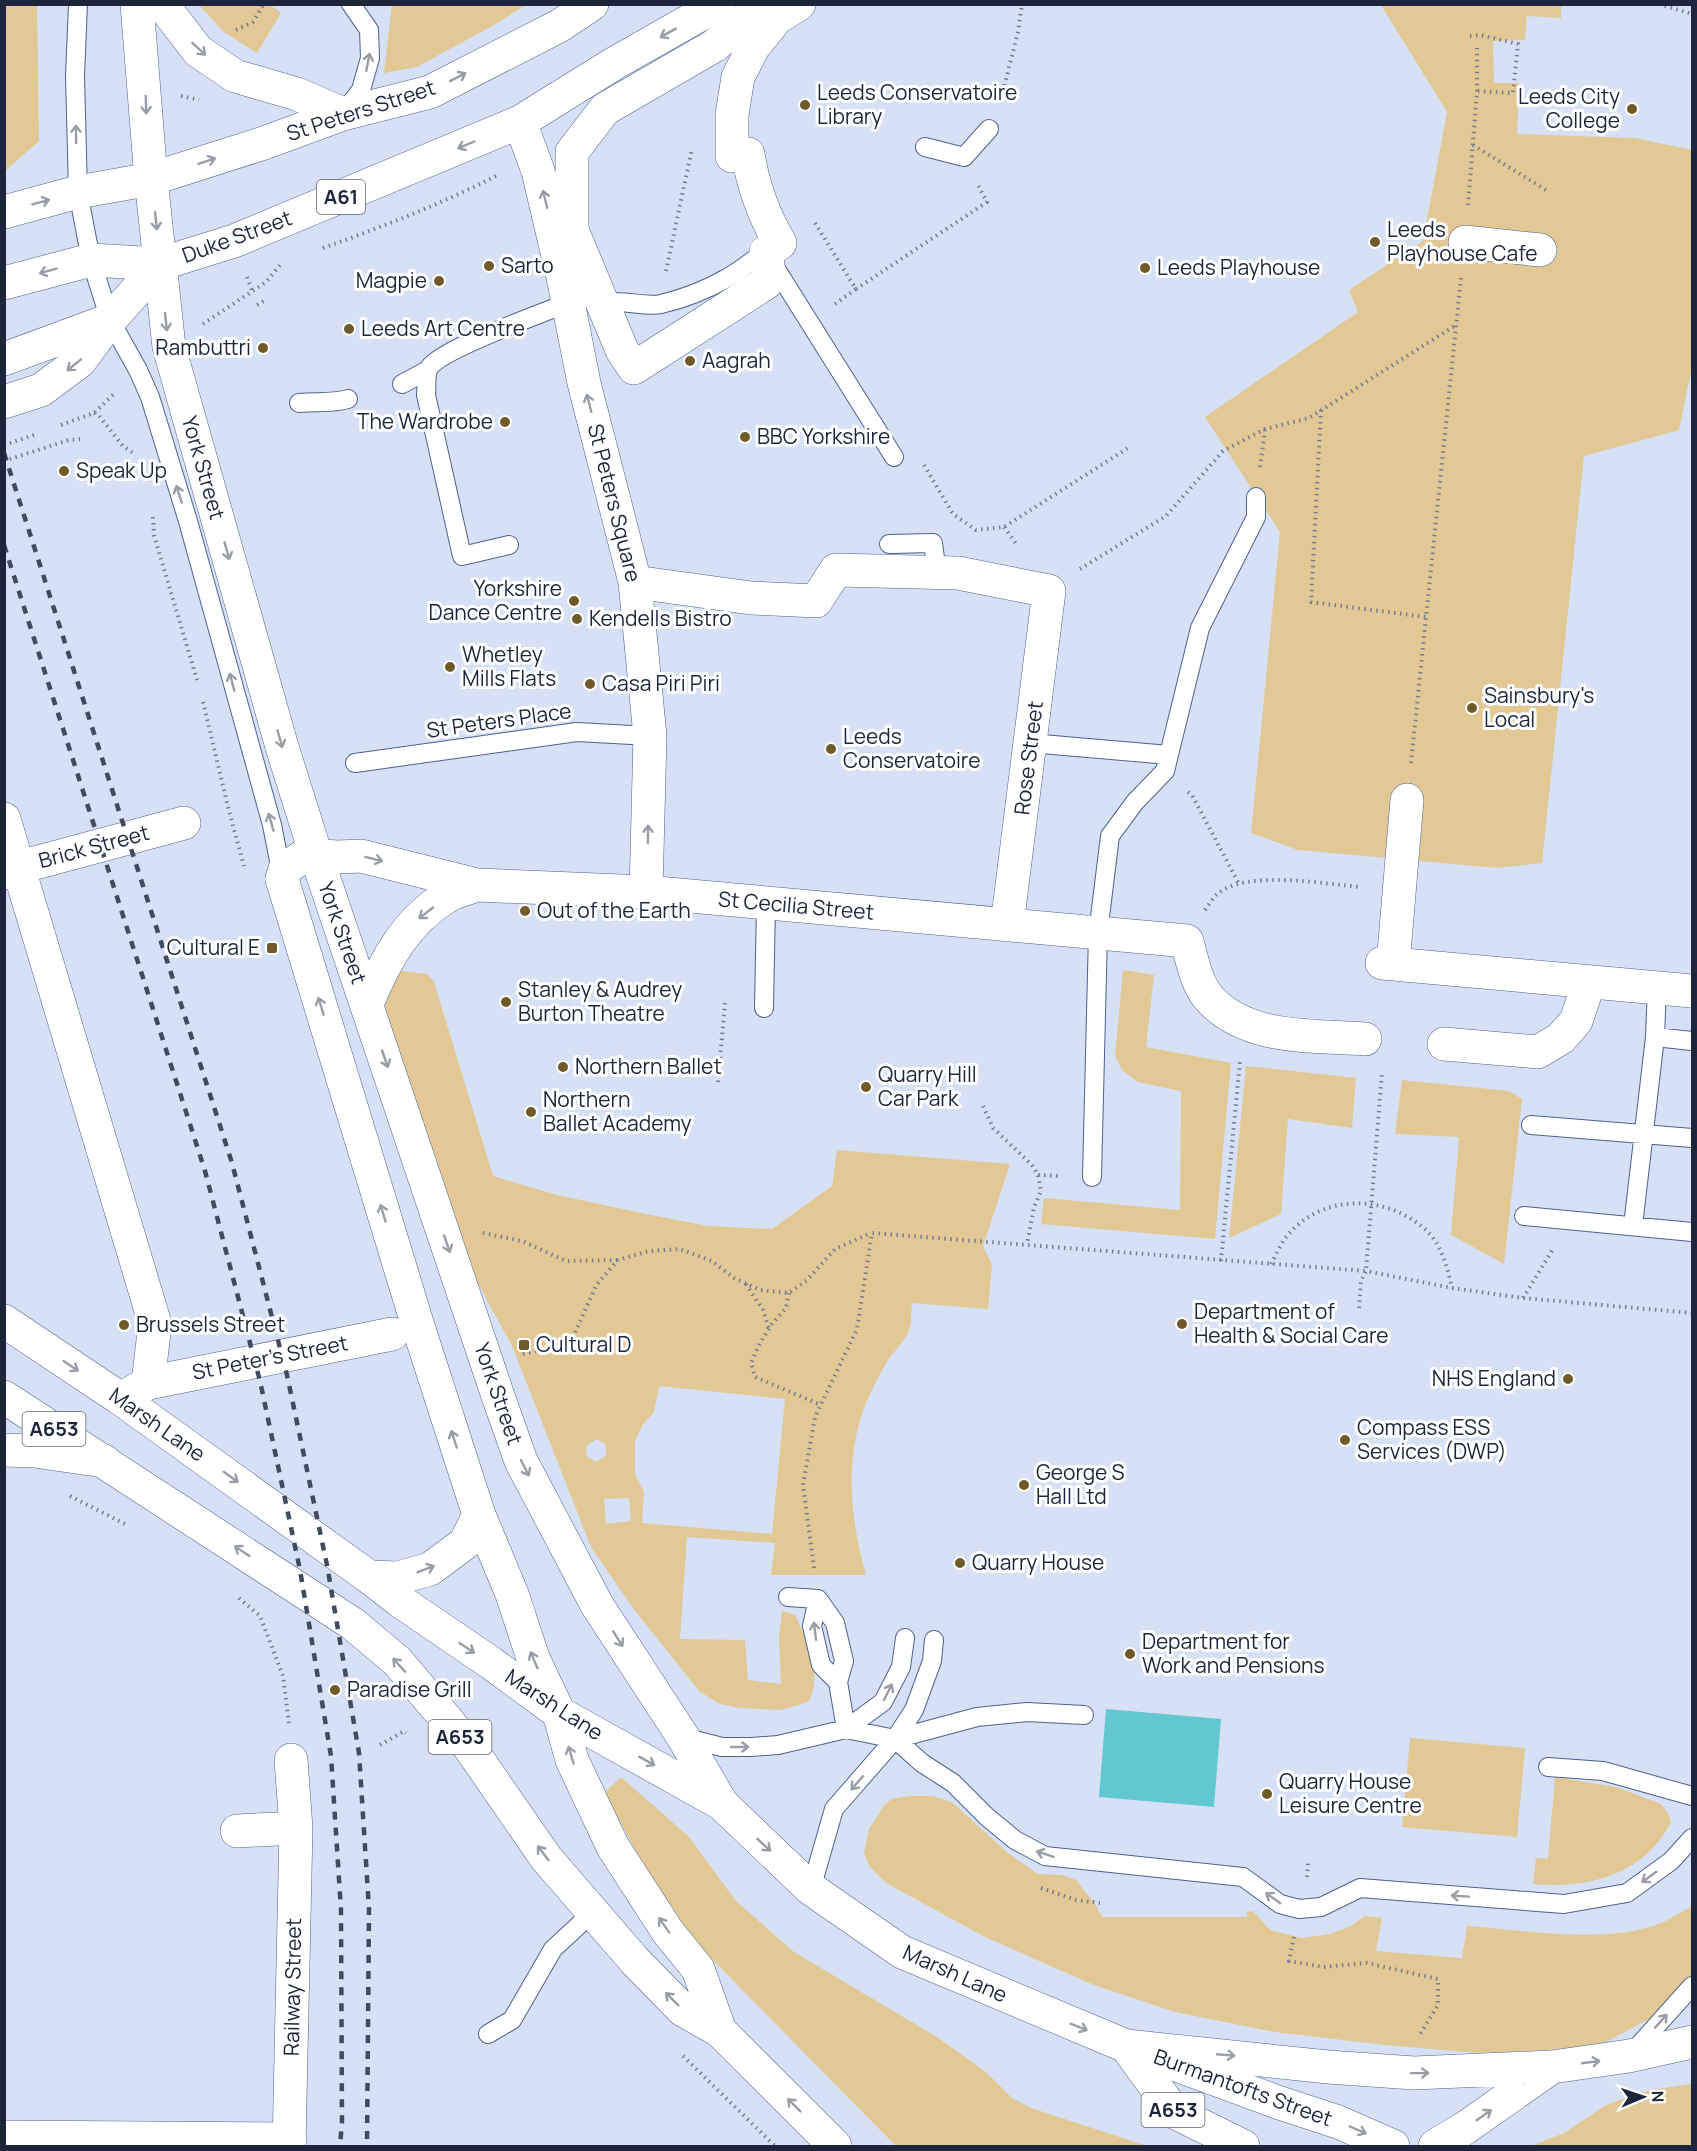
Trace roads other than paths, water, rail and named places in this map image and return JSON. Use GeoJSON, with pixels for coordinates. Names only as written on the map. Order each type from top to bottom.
{"type":"FeatureCollection","features":[{"type":"Feature","properties":{"kind":"main road","name":"York Street"},"geometry":{"type":"LineString","coordinates":[[137,4],[151,179],[169,347],[285,758],[316,855],[521,1461],[597,1605],[683,1737],[722,1804]]}},
{"type":"Feature","properties":{"kind":"main road"},"geometry":{"type":"LineString","coordinates":[[162,4],[198,51],[235,76],[297,94],[343,114]]}},
{"type":"Feature","properties":{"kind":"main road","name":"St Peters Street"},"geometry":{"type":"LineString","coordinates":[[151,179],[264,143],[343,114],[429,92],[560,26],[592,4]]}},
{"type":"Feature","properties":{"kind":"main road","name":"A61"},"geometry":{"type":"LineString","coordinates":[[520,123],[615,63],[718,4]]}},
{"type":"Feature","properties":{"kind":"main road"},"geometry":{"type":"LineString","coordinates":[[764,4],[714,46],[605,110],[572,152],[572,230],[622,350],[634,368],[765,284],[775,246],[780,243],[760,204],[748,154],[732,156],[732,116],[738,77],[754,46],[777,18],[799,4]]}},
{"type":"Feature","properties":{"kind":"main road","name":"Duke Street"},"geometry":{"type":"LineString","coordinates":[[4,359],[110,320],[160,264],[234,242],[520,123]]}},
{"type":"Feature","properties":{"kind":"main road","name":"St Peters Square"},"geometry":{"type":"LineString","coordinates":[[520,123],[538,171],[563,277],[584,383],[635,582],[650,736],[646,892]]}},
{"type":"Feature","properties":{"kind":"main road"},"geometry":{"type":"LineString","coordinates":[[4,212],[78,192],[151,179]]}},
{"type":"Feature","properties":{"kind":"main road"},"geometry":{"type":"LineString","coordinates":[[1465,242],[1540,249]]}},
{"type":"Feature","properties":{"kind":"main road"},"geometry":{"type":"LineString","coordinates":[[4,283],[91,260],[160,264]]}},
{"type":"Feature","properties":{"kind":"main road"},"geometry":{"type":"LineString","coordinates":[[4,402],[41,390],[80,361],[110,320]]}},
{"type":"Feature","properties":{"kind":"main road"},"geometry":{"type":"LineString","coordinates":[[635,582],[751,598],[816,601],[836,570],[937,573]]}},
{"type":"Feature","properties":{"kind":"main road","name":"Rose Street"},"geometry":{"type":"LineString","coordinates":[[937,573],[958,573],[1049,591],[1008,925]]}},
{"type":"Feature","properties":{"kind":"main road"},"geometry":{"type":"LineString","coordinates":[[1407,800],[1400,890],[1388,964],[1692,991]]}},
{"type":"Feature","properties":{"kind":"main road"},"geometry":{"type":"LineString","coordinates":[[4,819],[12,870],[155,1324],[134,1391]]}},
{"type":"Feature","properties":{"kind":"main road","name":"Brick Street"},"geometry":{"type":"LineString","coordinates":[[12,870],[184,823]]}},
{"type":"Feature","properties":{"kind":"main road","name":"St Cecilia Street"},"geometry":{"type":"LineString","coordinates":[[282,879],[285,868],[305,855],[362,856],[477,885],[646,892],[1187,941],[1195,971],[1207,996],[1225,1013],[1244,1024],[1374,1051]]}},
{"type":"Feature","properties":{"kind":"main road","name":"York Street"},"geometry":{"type":"LineString","coordinates":[[282,879],[478,1515],[512,1594],[533,1658],[559,1713],[572,1760],[613,1847],[663,1924],[698,1969],[720,2031]]}},
{"type":"Feature","properties":{"kind":"main road","name":"St Cecilia Street"},"geometry":{"type":"LineString","coordinates":[[367,1004],[382,968],[412,924],[447,896],[477,885]]}},
{"type":"Feature","properties":{"kind":"main road"},"geometry":{"type":"LineString","coordinates":[[1444,1044],[1538,1052],[1561,1038],[1576,1021],[1589,982]]}},
{"type":"Feature","properties":{"kind":"main road","name":"Marsh Lane"},"geometry":{"type":"LineString","coordinates":[[10,1332],[134,1391],[400,1601],[559,1713],[722,1804],[811,1889],[902,1952],[1126,2046]]}},
{"type":"Feature","properties":{"kind":"main road","name":"St Peter's Street"},"geometry":{"type":"LineString","coordinates":[[134,1391],[382,1336]]}},
{"type":"Feature","properties":{"kind":"main road","name":"A653"},"geometry":{"type":"LineString","coordinates":[[4,1397],[353,1624],[397,1661],[470,1748],[546,1858],[634,1961],[683,2010],[720,2031],[835,2146]]}},
{"type":"Feature","properties":{"kind":"main road"},"geometry":{"type":"LineString","coordinates":[[4,1450],[34,1451],[104,1461]]}},
{"type":"Feature","properties":{"kind":"main road"},"geometry":{"type":"LineString","coordinates":[[369,1576],[398,1578],[430,1569],[465,1543],[478,1515]]}},
{"type":"Feature","properties":{"kind":"main road","name":"Railway Street"},"geometry":{"type":"LineString","coordinates":[[289,2143],[296,1828],[291,1744]]}},
{"type":"Feature","properties":{"kind":"main road"},"geometry":{"type":"LineString","coordinates":[[237,1831],[296,1828]]}},
{"type":"Feature","properties":{"kind":"main road"},"geometry":{"type":"LineString","coordinates":[[1126,2046],[1414,2073],[1552,2067],[1629,2056],[1692,2042]]}},
{"type":"Feature","properties":{"kind":"main road","name":"A653"},"geometry":{"type":"LineString","coordinates":[[1126,2046],[1174,2112],[1243,2146]]}},
{"type":"Feature","properties":{"kind":"main road","name":"Burmantofts Street"},"geometry":{"type":"LineString","coordinates":[[1126,2046],[1338,2122],[1393,2146]]}},
{"type":"Feature","properties":{"kind":"main road"},"geometry":{"type":"LineString","coordinates":[[1435,2146],[1465,2128],[1552,2067]]}},
{"type":"Feature","properties":{"kind":"main road"},"geometry":{"type":"LineString","coordinates":[[4,2137],[289,2143]]}},
{"type":"Feature","properties":{"kind":"lane","name":"York Street"},"geometry":{"type":"LineString","coordinates":[[78,4],[75,76],[78,192],[91,260],[110,320],[150,397],[188,521],[272,825],[282,879]]}},
{"type":"Feature","properties":{"kind":"lane"},"geometry":{"type":"LineString","coordinates":[[343,114],[361,90],[370,58],[369,30],[351,4]]}},
{"type":"Feature","properties":{"kind":"lane"},"geometry":{"type":"LineString","coordinates":[[925,147],[964,157],[989,129]]}},
{"type":"Feature","properties":{"kind":"lane"},"geometry":{"type":"LineString","coordinates":[[402,384],[428,370],[437,359],[481,338],[569,311],[603,304],[624,302],[659,304],[726,279],[775,246],[809,321],[894,457]]}},
{"type":"Feature","properties":{"kind":"lane"},"geometry":{"type":"LineString","coordinates":[[428,370],[426,395],[462,556],[509,545]]}},
{"type":"Feature","properties":{"kind":"lane"},"geometry":{"type":"LineString","coordinates":[[299,403],[317,400],[334,403],[348,399]]}},
{"type":"Feature","properties":{"kind":"lane"},"geometry":{"type":"LineString","coordinates":[[1092,1178],[1098,933],[1110,836],[1167,763],[1200,628],[1256,517],[1256,497]]}},
{"type":"Feature","properties":{"kind":"lane"},"geometry":{"type":"LineString","coordinates":[[889,543],[933,543],[937,573]]}},
{"type":"Feature","properties":{"kind":"lane","name":"St Peters Place"},"geometry":{"type":"LineString","coordinates":[[355,763],[577,732],[650,736]]}},
{"type":"Feature","properties":{"kind":"lane"},"geometry":{"type":"LineString","coordinates":[[1030,743],[1167,763]]}},
{"type":"Feature","properties":{"kind":"lane"},"geometry":{"type":"LineString","coordinates":[[764,1008],[766,904]]}},
{"type":"Feature","properties":{"kind":"lane"},"geometry":{"type":"LineString","coordinates":[[1633,1226],[1655,1037],[1657,987]]}},
{"type":"Feature","properties":{"kind":"lane"},"geometry":{"type":"LineString","coordinates":[[1655,1037],[1692,1041]]}},
{"type":"Feature","properties":{"kind":"lane"},"geometry":{"type":"LineString","coordinates":[[1531,1125],[1692,1138]]}},
{"type":"Feature","properties":{"kind":"lane"},"geometry":{"type":"LineString","coordinates":[[1524,1216],[1692,1232]]}},
{"type":"Feature","properties":{"kind":"lane"},"geometry":{"type":"LineString","coordinates":[[788,1597],[818,1599],[812,1626],[821,1665],[838,1682],[846,1729]]}},
{"type":"Feature","properties":{"kind":"lane"},"geometry":{"type":"LineString","coordinates":[[683,1737],[722,1747],[750,1747],[778,1745],[846,1729],[883,1702],[901,1666],[905,1638]]}},
{"type":"Feature","properties":{"kind":"lane"},"geometry":{"type":"LineString","coordinates":[[811,1889],[834,1809],[895,1739],[914,1710],[932,1661],[934,1640]]}},
{"type":"Feature","properties":{"kind":"lane"},"geometry":{"type":"LineString","coordinates":[[846,1729],[895,1739],[976,1717],[1028,1712],[1084,1715]]}},
{"type":"Feature","properties":{"kind":"lane"},"geometry":{"type":"LineString","coordinates":[[895,1739],[922,1763],[953,1783],[987,1817],[1015,1840],[1046,1856],[1243,1877],[1280,1904],[1299,1909],[1321,1907],[1359,1888],[1564,1904],[1627,1893],[1671,1861],[1692,1838]]}},
{"type":"Feature","properties":{"kind":"lane"},"geometry":{"type":"LineString","coordinates":[[1548,1767],[1603,1771],[1692,1796]]}},
{"type":"Feature","properties":{"kind":"lane"},"geometry":{"type":"LineString","coordinates":[[488,2034],[512,2020],[553,1949],[592,1913]]}},
{"type":"Feature","properties":{"kind":"lane"},"geometry":{"type":"LineString","coordinates":[[1629,2056],[1692,1986]]}},
{"type":"Feature","properties":{"kind":"water"},"geometry":{"type":"Polygon","coordinates":[[[1106,1709],[1221,1719],[1214,1807],[1099,1797],[1106,1709]]]}},
{"type":"Feature","properties":{"kind":"railway"},"geometry":{"type":"LineString","coordinates":[[4,453],[232,1163],[287,1375],[327,1565],[359,1753],[369,1909],[367,2146]]}},
{"type":"Feature","properties":{"kind":"railway"},"geometry":{"type":"LineString","coordinates":[[4,545],[205,1171],[260,1381],[300,1570],[331,1756],[341,1910],[342,2122],[340,2146]]}},
{"type":"Feature","properties":{"kind":"place","name":"Leeds Conservatoire Library"},"geometry":{"type":"Point","coordinates":[805,105]}},
{"type":"Feature","properties":{"kind":"place","name":"Leeds City College"},"geometry":{"type":"Point","coordinates":[1632,109]}},
{"type":"Feature","properties":{"kind":"place","name":"Leeds Playhouse Cafe"},"geometry":{"type":"Point","coordinates":[1375,242]}},
{"type":"Feature","properties":{"kind":"place","name":"Sarto"},"geometry":{"type":"Point","coordinates":[489,266]}},
{"type":"Feature","properties":{"kind":"place","name":"Leeds Playhouse"},"geometry":{"type":"Point","coordinates":[1145,268]}},
{"type":"Feature","properties":{"kind":"place","name":"Magpie"},"geometry":{"type":"Point","coordinates":[439,281]}},
{"type":"Feature","properties":{"kind":"place","name":"Leeds Art Centre"},"geometry":{"type":"Point","coordinates":[349,329]}},
{"type":"Feature","properties":{"kind":"place","name":"Rambuttri"},"geometry":{"type":"Point","coordinates":[263,348]}},
{"type":"Feature","properties":{"kind":"place","name":"Aagrah"},"geometry":{"type":"Point","coordinates":[690,361]}},
{"type":"Feature","properties":{"kind":"place","name":"The Wardrobe"},"geometry":{"type":"Point","coordinates":[505,422]}},
{"type":"Feature","properties":{"kind":"place","name":"BBC Yorkshire"},"geometry":{"type":"Point","coordinates":[745,437]}},
{"type":"Feature","properties":{"kind":"place","name":"Speak Up"},"geometry":{"type":"Point","coordinates":[64,471]}},
{"type":"Feature","properties":{"kind":"place","name":"Yorkshire Dance Centre"},"geometry":{"type":"Point","coordinates":[574,601]}},
{"type":"Feature","properties":{"kind":"place","name":"Kendells Bistro"},"geometry":{"type":"Point","coordinates":[577,619]}},
{"type":"Feature","properties":{"kind":"place","name":"Whetley Mills Flats"},"geometry":{"type":"Point","coordinates":[450,667]}},
{"type":"Feature","properties":{"kind":"place","name":"Casa Piri Piri"},"geometry":{"type":"Point","coordinates":[590,684]}},
{"type":"Feature","properties":{"kind":"place","name":"Sainsbury's Local"},"geometry":{"type":"Point","coordinates":[1472,708]}},
{"type":"Feature","properties":{"kind":"place","name":"Leeds Conservatoire"},"geometry":{"type":"Point","coordinates":[831,749]}},
{"type":"Feature","properties":{"kind":"place","name":"Out of the Earth"},"geometry":{"type":"Point","coordinates":[525,911]}},
{"type":"Feature","properties":{"kind":"place","name":"Cultural E"},"geometry":{"type":"Point","coordinates":[272,948]}},
{"type":"Feature","properties":{"kind":"place","name":"Stanley & Audrey Burton Theatre"},"geometry":{"type":"Point","coordinates":[506,1002]}},
{"type":"Feature","properties":{"kind":"place","name":"Northern Ballet"},"geometry":{"type":"Point","coordinates":[563,1067]}},
{"type":"Feature","properties":{"kind":"place","name":"Quarry Hill Car Park"},"geometry":{"type":"Point","coordinates":[866,1087]}},
{"type":"Feature","properties":{"kind":"place","name":"Northern Ballet Academy"},"geometry":{"type":"Point","coordinates":[531,1112]}},
{"type":"Feature","properties":{"kind":"place","name":"Department of Health & Social Care"},"geometry":{"type":"Point","coordinates":[1182,1324]}},
{"type":"Feature","properties":{"kind":"place","name":"Brussels Street"},"geometry":{"type":"Point","coordinates":[124,1325]}},
{"type":"Feature","properties":{"kind":"place","name":"Cultural D"},"geometry":{"type":"Point","coordinates":[524,1345]}},
{"type":"Feature","properties":{"kind":"place","name":"NHS England"},"geometry":{"type":"Point","coordinates":[1568,1379]}},
{"type":"Feature","properties":{"kind":"place","name":"Compass ESS Services (DWP)"},"geometry":{"type":"Point","coordinates":[1345,1440]}},
{"type":"Feature","properties":{"kind":"place","name":"George S Hall Ltd"},"geometry":{"type":"Point","coordinates":[1024,1485]}},
{"type":"Feature","properties":{"kind":"place","name":"Quarry House"},"geometry":{"type":"Point","coordinates":[960,1563]}},
{"type":"Feature","properties":{"kind":"place","name":"Department for Work and Pensions"},"geometry":{"type":"Point","coordinates":[1130,1654]}},
{"type":"Feature","properties":{"kind":"place","name":"Paradise Grill"},"geometry":{"type":"Point","coordinates":[335,1690]}},
{"type":"Feature","properties":{"kind":"place","name":"Quarry House Leisure Centre"},"geometry":{"type":"Point","coordinates":[1267,1794]}}]}
